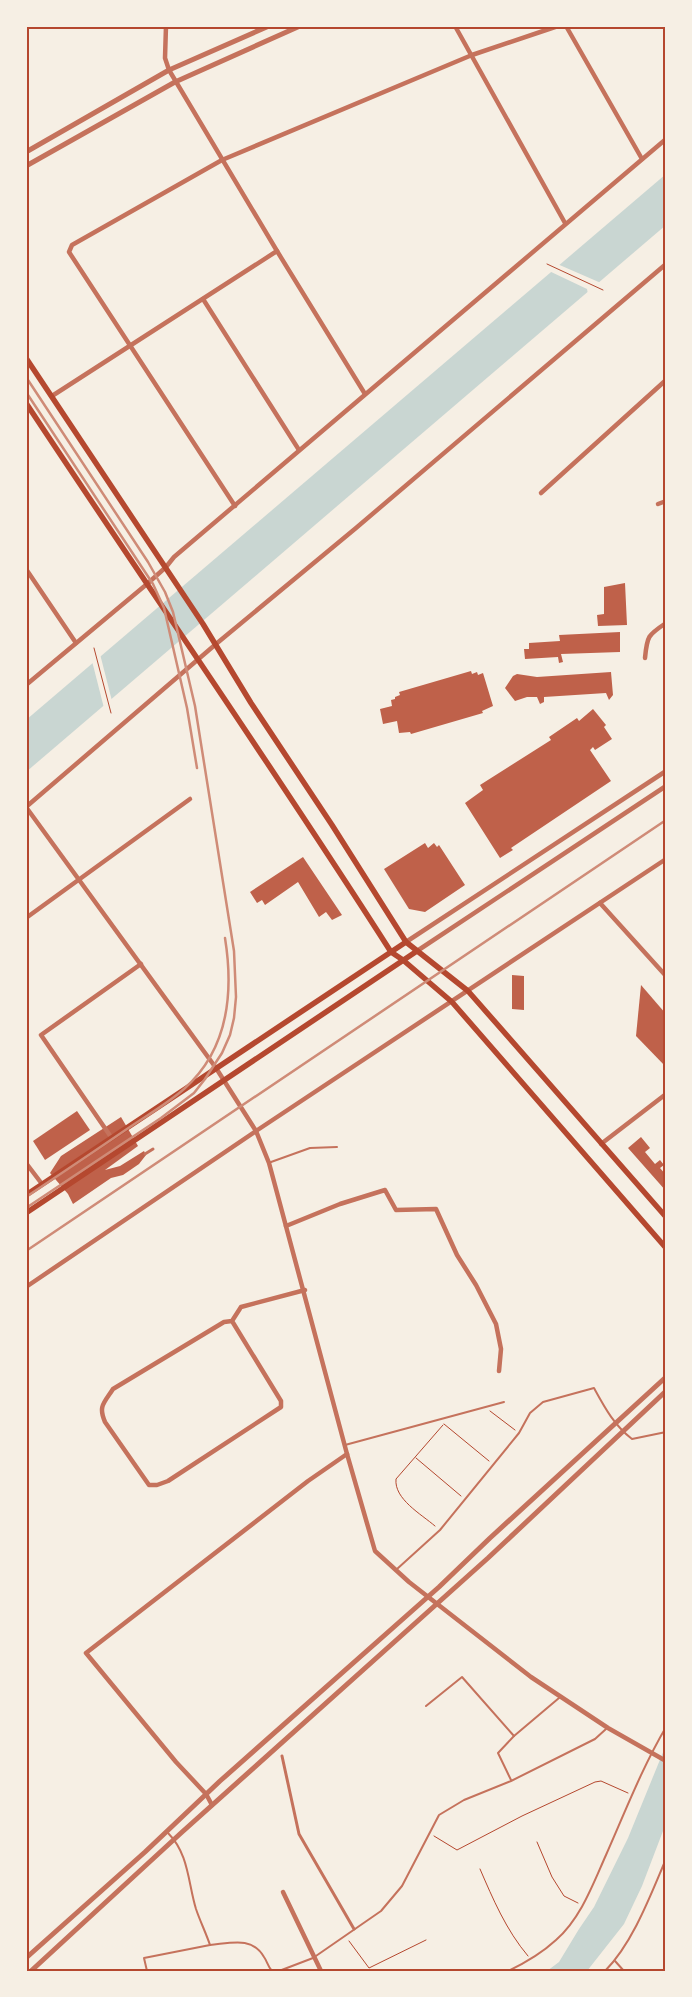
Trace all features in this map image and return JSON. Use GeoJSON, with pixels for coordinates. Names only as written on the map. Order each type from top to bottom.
{"type":"FeatureCollection","features":[{"type":"Feature","properties":{"kind":"main road"},"geometry":{"type":"LineString","coordinates":[[26,358],[216,644],[251,703],[406,942],[468,991],[666,1217]]}},
{"type":"Feature","properties":{"kind":"main road"},"geometry":{"type":"LineString","coordinates":[[26,403],[317,835],[391,952],[452,1002],[666,1248]]}},
{"type":"Feature","properties":{"kind":"main road"},"geometry":{"type":"LineString","coordinates":[[26,1195],[406,942]]}},
{"type":"Feature","properties":{"kind":"main road"},"geometry":{"type":"LineString","coordinates":[[26,1213],[417,951]]}},
{"type":"Feature","properties":{"kind":"street"},"geometry":{"type":"LineString","coordinates":[[166,26],[165,58],[175,82],[365,394]]}},
{"type":"Feature","properties":{"kind":"street"},"geometry":{"type":"LineString","coordinates":[[26,152],[169,70],[268,26]]}},
{"type":"Feature","properties":{"kind":"street"},"geometry":{"type":"LineString","coordinates":[[26,166],[175,82],[300,26]]}},
{"type":"Feature","properties":{"kind":"street"},"geometry":{"type":"LineString","coordinates":[[455,26],[565,223]]}},
{"type":"Feature","properties":{"kind":"street"},"geometry":{"type":"LineString","coordinates":[[235,506],[69,252],[72,245],[222,160],[472,56],[558,26]]}},
{"type":"Feature","properties":{"kind":"street"},"geometry":{"type":"LineString","coordinates":[[566,26],[642,159]]}},
{"type":"Feature","properties":{"kind":"street"},"geometry":{"type":"LineString","coordinates":[[26,685],[166,568],[174,557],[666,139]]}},
{"type":"Feature","properties":{"kind":"street"},"geometry":{"type":"LineString","coordinates":[[52,396],[277,251]]}},
{"type":"Feature","properties":{"kind":"street"},"geometry":{"type":"LineString","coordinates":[[666,264],[341,541],[198,659],[26,807],[216,1068],[256,1131],[269,1163],[305,1290],[347,1454],[375,1551],[395,1571],[429,1596],[487,1644],[608,1728],[666,1761]]}},
{"type":"Feature","properties":{"kind":"street"},"geometry":{"type":"LineString","coordinates":[[203,299],[299,450]]}},
{"type":"Feature","properties":{"kind":"street"},"geometry":{"type":"LineString","coordinates":[[541,493],[666,380]]}},
{"type":"Feature","properties":{"kind":"street"},"geometry":{"type":"LineString","coordinates":[[26,416],[32,412]]}},
{"type":"Feature","properties":{"kind":"street"},"geometry":{"type":"LineString","coordinates":[[658,504],[666,501]]}},
{"type":"Feature","properties":{"kind":"street"},"geometry":{"type":"LineString","coordinates":[[26,569],[76,643]]}},
{"type":"Feature","properties":{"kind":"street"},"geometry":{"type":"LineString","coordinates":[[645,658],[649,634],[666,623]]}},
{"type":"Feature","properties":{"kind":"street"},"geometry":{"type":"LineString","coordinates":[[406,942],[666,771]]}},
{"type":"Feature","properties":{"kind":"street"},"geometry":{"type":"LineString","coordinates":[[417,951],[666,786]]}},
{"type":"Feature","properties":{"kind":"street"},"geometry":{"type":"LineString","coordinates":[[26,918],[190,800]]}},
{"type":"Feature","properties":{"kind":"street"},"geometry":{"type":"LineString","coordinates":[[26,1287],[256,1131],[666,859]]}},
{"type":"Feature","properties":{"kind":"street"},"geometry":{"type":"LineString","coordinates":[[600,904],[666,976]]}},
{"type":"Feature","properties":{"kind":"street"},"geometry":{"type":"LineString","coordinates":[[112,1138],[41,1035],[141,964]]}},
{"type":"Feature","properties":{"kind":"street"},"geometry":{"type":"LineString","coordinates":[[601,1144],[666,1094]]}},
{"type":"Feature","properties":{"kind":"street"},"geometry":{"type":"LineString","coordinates":[[145,1154],[153,1149]]}},
{"type":"Feature","properties":{"kind":"street"},"geometry":{"type":"LineString","coordinates":[[26,1163],[42,1184]]}},
{"type":"Feature","properties":{"kind":"street"},"geometry":{"type":"LineString","coordinates":[[286,1226],[340,1204],[385,1190],[396,1210],[436,1209],[457,1255],[476,1285],[496,1324],[501,1349],[499,1371]]}},
{"type":"Feature","properties":{"kind":"street"},"geometry":{"type":"LineString","coordinates":[[232,1321],[281,1401],[281,1407],[168,1482],[149,1485],[105,1422],[102,1414],[102,1404],[114,1389],[224,1322],[232,1321],[241,1308],[305,1290]]}},
{"type":"Feature","properties":{"kind":"street"},"geometry":{"type":"LineString","coordinates":[[26,1958],[145,1852],[206,1794],[429,1596],[666,1377]]}},
{"type":"Feature","properties":{"kind":"street"},"geometry":{"type":"LineString","coordinates":[[31,1971],[174,1839],[488,1558],[666,1391]]}},
{"type":"Feature","properties":{"kind":"street"},"geometry":{"type":"LineString","coordinates":[[212,1805],[206,1794],[176,1762],[86,1653],[286,1498],[347,1454]]}},
{"type":"Feature","properties":{"kind":"street"},"geometry":{"type":"LineString","coordinates":[[282,1756],[299,1834],[354,1929]]}},
{"type":"Feature","properties":{"kind":"street"},"geometry":{"type":"LineString","coordinates":[[283,1892],[320,1971]]}},
{"type":"Feature","properties":{"kind":"lane"},"geometry":{"type":"LineString","coordinates":[[269,1163],[301,1150],[337,1147]]}},
{"type":"Feature","properties":{"kind":"lane"},"geometry":{"type":"LineString","coordinates":[[395,1571],[440,1530],[464,1498],[519,1433],[530,1413],[543,1402],[594,1388],[608,1414],[622,1431],[632,1439],[666,1432]]}},
{"type":"Feature","properties":{"kind":"lane"},"geometry":{"type":"LineString","coordinates":[[345,1445],[504,1402]]}},
{"type":"Feature","properties":{"kind":"lane"},"geometry":{"type":"LineString","coordinates":[[426,1706],[462,1677],[514,1736]]}},
{"type":"Feature","properties":{"kind":"lane"},"geometry":{"type":"LineString","coordinates":[[511,1781],[498,1753],[514,1736],[561,1697]]}},
{"type":"Feature","properties":{"kind":"lane"},"geometry":{"type":"LineString","coordinates":[[508,1971],[557,1940],[576,1917],[651,1752],[666,1727]]}},
{"type":"Feature","properties":{"kind":"lane"},"geometry":{"type":"LineString","coordinates":[[279,1971],[313,1958],[381,1911],[402,1886],[439,1815],[464,1800],[511,1781],[595,1739],[608,1728]]}},
{"type":"Feature","properties":{"kind":"lane"},"geometry":{"type":"LineString","coordinates":[[166,1831],[174,1839],[185,1860],[196,1908],[210,1945]]}},
{"type":"Feature","properties":{"kind":"lane"},"geometry":{"type":"LineString","coordinates":[[605,1971],[615,1961],[643,1912],[666,1859]]}},
{"type":"Feature","properties":{"kind":"lane"},"geometry":{"type":"LineString","coordinates":[[147,1971],[144,1958],[210,1945],[244,1942],[254,1945],[264,1957],[270,1970]]}},
{"type":"Feature","properties":{"kind":"lane"},"geometry":{"type":"LineString","coordinates":[[615,1961],[624,1971]]}},
{"type":"Feature","properties":{"kind":"path"},"geometry":{"type":"LineString","coordinates":[[547,264],[603,290]]}},
{"type":"Feature","properties":{"kind":"path"},"geometry":{"type":"LineString","coordinates":[[94,648],[111,713]]}},
{"type":"Feature","properties":{"kind":"path"},"geometry":{"type":"LineString","coordinates":[[486,1407],[519,1433]]}},
{"type":"Feature","properties":{"kind":"path"},"geometry":{"type":"LineString","coordinates":[[440,1530],[399,1495],[396,1479],[416,1458],[446,1419]]}},
{"type":"Feature","properties":{"kind":"path"},"geometry":{"type":"LineString","coordinates":[[443,1424],[492,1464]]}},
{"type":"Feature","properties":{"kind":"path"},"geometry":{"type":"LineString","coordinates":[[416,1458],[464,1498]]}},
{"type":"Feature","properties":{"kind":"path"},"geometry":{"type":"LineString","coordinates":[[429,1833],[457,1850],[522,1816],[595,1782],[601,1781],[633,1795]]}},
{"type":"Feature","properties":{"kind":"path"},"geometry":{"type":"LineString","coordinates":[[537,1842],[552,1877],[564,1896],[583,1905]]}},
{"type":"Feature","properties":{"kind":"path"},"geometry":{"type":"LineString","coordinates":[[480,1869],[508,1928],[516,1942],[530,1958]]}},
{"type":"Feature","properties":{"kind":"path"},"geometry":{"type":"LineString","coordinates":[[345,1936],[369,1968],[426,1940]]}},
{"type":"Feature","properties":{"kind":"shaded area"},"geometry":{"type":"Polygon","coordinates":[[[666,174],[666,225],[26,772],[26,720],[666,174]]]}},
{"type":"Feature","properties":{"kind":"shaded area"},"geometry":{"type":"Polygon","coordinates":[[[666,1745],[666,1823],[642,1886],[624,1924],[587,1971],[547,1971],[559,1962],[594,1907],[628,1838],[666,1745]]]}},
{"type":"Feature","properties":{"kind":"pier"},"geometry":{"type":"Polygon","coordinates":[[[555,263],[601,283],[588,294],[587,289],[547,270],[555,263]]]}},
{"type":"Feature","properties":{"kind":"pier"},"geometry":{"type":"Polygon","coordinates":[[[100,654],[112,701],[104,708],[92,661],[100,654]]]}},
{"type":"Feature","properties":{"kind":"building"},"geometry":{"type":"Polygon","coordinates":[[[625,583],[627,625],[598,626],[597,615],[604,614],[604,587],[625,583]]]}},
{"type":"Feature","properties":{"kind":"building"},"geometry":{"type":"Polygon","coordinates":[[[620,632],[620,652],[561,654],[563,662],[559,663],[558,657],[525,659],[524,649],[529,649],[529,643],[560,641],[559,635],[620,632]]]}},
{"type":"Feature","properties":{"kind":"building"},"geometry":{"type":"Polygon","coordinates":[[[471,671],[472,674],[477,672],[478,675],[483,673],[493,706],[482,711],[483,713],[411,734],[410,732],[399,733],[397,721],[383,724],[380,709],[392,706],[391,700],[400,695],[399,692],[471,671]]]}},
{"type":"Feature","properties":{"kind":"building"},"geometry":{"type":"Polygon","coordinates":[[[611,672],[613,695],[609,700],[606,693],[544,697],[544,702],[540,704],[537,697],[527,697],[515,701],[505,688],[513,676],[517,674],[537,677],[611,672]]]}},
{"type":"Feature","properties":{"kind":"building"},"geometry":{"type":"Polygon","coordinates":[[[593,709],[606,725],[604,727],[612,739],[595,750],[593,747],[590,750],[611,781],[511,848],[513,850],[500,858],[465,803],[483,790],[480,785],[551,740],[549,737],[577,718],[579,721],[593,709]]]}},
{"type":"Feature","properties":{"kind":"building"},"geometry":{"type":"Polygon","coordinates":[[[425,843],[428,848],[434,843],[437,847],[439,845],[465,885],[425,912],[409,909],[384,869],[425,843]]]}},
{"type":"Feature","properties":{"kind":"building"},"geometry":{"type":"Polygon","coordinates":[[[303,857],[342,915],[332,920],[326,912],[319,917],[298,882],[265,905],[262,900],[257,903],[250,892],[303,857]]]}},
{"type":"Feature","properties":{"kind":"building"},"geometry":{"type":"Polygon","coordinates":[[[512,975],[524,976],[524,1010],[512,1009],[512,975]]]}},
{"type":"Feature","properties":{"kind":"building"},"geometry":{"type":"Polygon","coordinates":[[[641,985],[666,1014],[666,1067],[636,1036],[641,985]]]}},
{"type":"Feature","properties":{"kind":"building"},"geometry":{"type":"Polygon","coordinates":[[[77,1111],[90,1130],[45,1160],[33,1141],[77,1111]]]}},
{"type":"Feature","properties":{"kind":"building"},"geometry":{"type":"Polygon","coordinates":[[[121,1117],[138,1146],[105,1170],[120,1166],[144,1151],[146,1155],[139,1164],[123,1175],[111,1178],[73,1204],[68,1194],[50,1173],[61,1156],[121,1117]]]}},
{"type":"Feature","properties":{"kind":"building"},"geometry":{"type":"Polygon","coordinates":[[[641,1137],[650,1148],[645,1152],[655,1164],[660,1160],[664,1165],[660,1168],[666,1175],[666,1191],[628,1148],[641,1137]]]}},
{"type":"Feature","properties":{"kind":"railway"},"geometry":{"type":"LineString","coordinates":[[26,377],[148,562],[165,592],[173,612],[195,706],[234,951],[236,997],[230,1035],[222,1053],[194,1093],[161,1118],[26,1208]]}},
{"type":"Feature","properties":{"kind":"railway"},"geometry":{"type":"LineString","coordinates":[[26,392],[153,584],[164,608],[187,708],[197,768]]}},
{"type":"Feature","properties":{"kind":"railway"},"geometry":{"type":"LineString","coordinates":[[26,1251],[666,820]]}},
{"type":"Feature","properties":{"kind":"railway"},"geometry":{"type":"LineString","coordinates":[[26,1197],[170,1100],[199,1074],[219,1039],[228,1000],[228,959],[225,938]]}}]}
